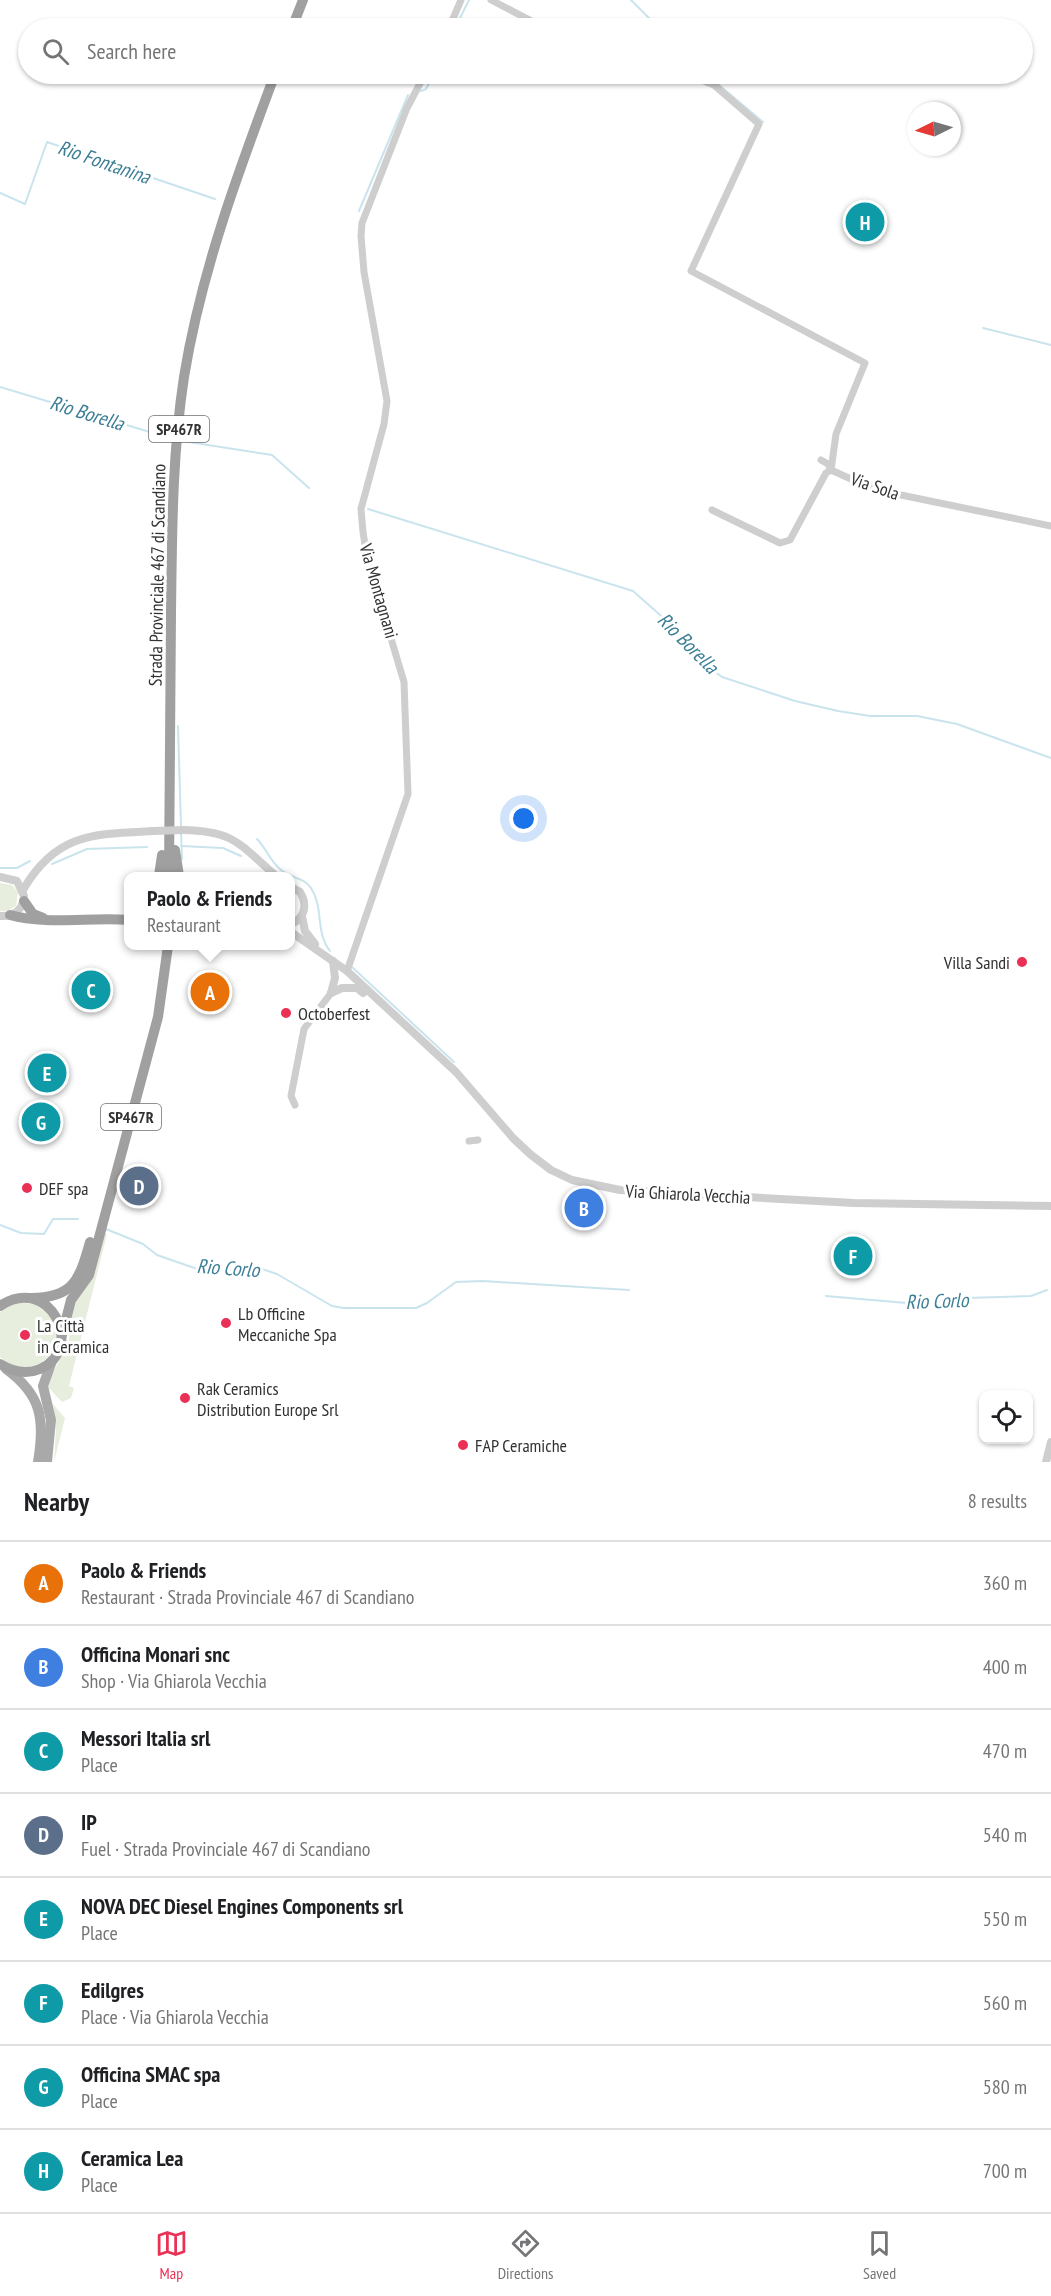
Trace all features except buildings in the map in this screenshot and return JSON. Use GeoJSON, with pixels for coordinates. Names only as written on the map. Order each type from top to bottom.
{"type":"FeatureCollection","features":[{"type":"Feature","properties":{"kind":"highway"},"geometry":{"type":"LineString","coordinates":[[296,18],[303,0]]}},
{"type":"Feature","properties":{"kind":"highway","name":"Strada Provinciale 467 di Scandiano"},"geometry":{"type":"LineString","coordinates":[[169,872],[172,533],[175,463],[184,380],[193,330],[212,254],[272,84]]}},
{"type":"Feature","properties":{"kind":"highway"},"geometry":{"type":"LineString","coordinates":[[159,872],[170,753]]}},
{"type":"Feature","properties":{"kind":"highway"},"geometry":{"type":"LineString","coordinates":[[170,753],[178,872]]}},
{"type":"Feature","properties":{"kind":"highway"},"geometry":{"type":"LineString","coordinates":[[23,896],[33,914],[46,918]]}},
{"type":"Feature","properties":{"kind":"highway"},"geometry":{"type":"LineString","coordinates":[[98,918],[124,912]]}},
{"type":"Feature","properties":{"kind":"highway"},"geometry":{"type":"LineString","coordinates":[[4,918],[124,920]]}},
{"type":"Feature","properties":{"kind":"highway"},"geometry":{"type":"LineString","coordinates":[[151,1034],[160,973],[161,950]]}},
{"type":"Feature","properties":{"kind":"highway","name":"SP467R"},"geometry":{"type":"LineString","coordinates":[[62,1335],[71,1300],[85,1272],[151,1034],[168,950]]}},
{"type":"Feature","properties":{"kind":"highway"},"geometry":{"type":"LineString","coordinates":[[151,1034],[158,1027],[174,950]]}},
{"type":"Feature","properties":{"kind":"highway","name":"SP467R"},"geometry":{"type":"LineString","coordinates":[[28,1298],[59,1295],[73,1286],[85,1272]]}},
{"type":"Feature","properties":{"kind":"highway"},"geometry":{"type":"LineString","coordinates":[[0,1306],[18,1298],[28,1298],[45,1304],[54,1312],[62,1335],[60,1347],[52,1361],[33,1372],[23,1373],[1,1365]]}},
{"type":"Feature","properties":{"kind":"main road"},"geometry":{"type":"LineString","coordinates":[[47,1462],[51,1420],[43,1386],[52,1361]]}},
{"type":"Feature","properties":{"kind":"main road"},"geometry":{"type":"LineString","coordinates":[[1,1365],[24,1382],[38,1408],[42,1436],[38,1462]]}},
{"type":"Feature","properties":{"kind":"street"},"geometry":{"type":"LineString","coordinates":[[453,18],[461,0]]}},
{"type":"Feature","properties":{"kind":"street"},"geometry":{"type":"LineString","coordinates":[[491,0],[526,18]]}},
{"type":"Feature","properties":{"kind":"street","name":"Via Montagnani"},"geometry":{"type":"LineString","coordinates":[[347,971],[408,794],[410,776],[404,682],[366,558],[361,509],[384,424],[387,400],[364,272],[362,223],[407,108],[420,84]]}},
{"type":"Feature","properties":{"kind":"street"},"geometry":{"type":"LineString","coordinates":[[711,84],[759,124],[691,271],[865,363],[836,434],[831,470]]}},
{"type":"Feature","properties":{"kind":"street"},"geometry":{"type":"LineString","coordinates":[[821,460],[828,464],[831,470]]}},
{"type":"Feature","properties":{"kind":"street","name":"Via Sola"},"geometry":{"type":"LineString","coordinates":[[712,510],[780,543],[786,543],[790,540],[826,473],[831,470],[901,495],[1051,526]]}},
{"type":"Feature","properties":{"kind":"street"},"geometry":{"type":"LineString","coordinates":[[4,918],[19,910],[35,869],[49,855],[78,839],[102,834],[210,830],[232,837],[271,872]]}},
{"type":"Feature","properties":{"kind":"street"},"geometry":{"type":"LineString","coordinates":[[257,860],[263,872]]}},
{"type":"Feature","properties":{"kind":"street"},"geometry":{"type":"LineString","coordinates":[[0,877],[12,878],[35,869]]}},
{"type":"Feature","properties":{"kind":"street"},"geometry":{"type":"LineString","coordinates":[[12,878],[23,896]]}},
{"type":"Feature","properties":{"kind":"street","name":"Via Ghiarola Vecchia"},"geometry":{"type":"LineString","coordinates":[[295,890],[303,897],[305,907],[302,916],[305,931],[321,951]]}},
{"type":"Feature","properties":{"kind":"street"},"geometry":{"type":"LineString","coordinates":[[295,921],[302,916]]}},
{"type":"Feature","properties":{"kind":"street","name":"Via Ghiarola Vecchia"},"geometry":{"type":"LineString","coordinates":[[295,935],[347,971],[456,1072],[520,1145],[551,1170],[572,1180],[620,1190],[854,1203],[1051,1206]]}},
{"type":"Feature","properties":{"kind":"street"},"geometry":{"type":"LineString","coordinates":[[295,1105],[291,1096],[304,1029],[331,993],[335,978],[333,961]]}},
{"type":"Feature","properties":{"kind":"street"},"geometry":{"type":"LineString","coordinates":[[335,978],[347,971]]}},
{"type":"Feature","properties":{"kind":"street"},"geometry":{"type":"LineString","coordinates":[[342,988],[347,971]]}},
{"type":"Feature","properties":{"kind":"street"},"geometry":{"type":"LineString","coordinates":[[331,993],[342,988],[357,988],[368,998],[374,996]]}},
{"type":"Feature","properties":{"kind":"street"},"geometry":{"type":"LineString","coordinates":[[469,1141],[478,1140]]}},
{"type":"Feature","properties":{"kind":"street","name":"Via Ghiarola Vecchia"},"geometry":{"type":"LineString","coordinates":[[1038,1205],[1051,1198]]}},
{"type":"Feature","properties":{"kind":"street"},"geometry":{"type":"LineString","coordinates":[[1046,1462],[1051,1442]]}},
{"type":"Feature","properties":{"kind":"green space"},"geometry":{"type":"Polygon","coordinates":[[[0,883],[12,885],[18,892],[16,906],[8,911],[0,911],[0,883]]]}},
{"type":"Feature","properties":{"kind":"green space"},"geometry":{"type":"Polygon","coordinates":[[[103,1233],[107,1234],[69,1386],[74,1388],[71,1398],[62,1402],[48,1387],[52,1374],[69,1344],[70,1315],[103,1233]]]}},
{"type":"Feature","properties":{"kind":"green space"},"geometry":{"type":"Polygon","coordinates":[[[17,1302],[39,1305],[55,1323],[57,1335],[55,1346],[41,1362],[32,1366],[21,1367],[10,1364],[0,1357],[0,1312],[17,1302]]]}},
{"type":"Feature","properties":{"kind":"green space"},"geometry":{"type":"Polygon","coordinates":[[[53,1404],[65,1418],[54,1462],[56,1429],[53,1404]]]}},
{"type":"Feature","properties":{"kind":"waterway","name":"Rio Fontanina"},"geometry":{"type":"LineString","coordinates":[[460,18],[469,0]]}},
{"type":"Feature","properties":{"kind":"waterway","name":"Rio Fontanina"},"geometry":{"type":"LineString","coordinates":[[631,0],[649,18]]}},
{"type":"Feature","properties":{"kind":"waterway","name":"Rio Fontanina"},"geometry":{"type":"LineString","coordinates":[[421,91],[426,89],[429,84]]}},
{"type":"Feature","properties":{"kind":"waterway","name":"Rio Fontanina"},"geometry":{"type":"LineString","coordinates":[[718,84],[763,122]]}},
{"type":"Feature","properties":{"kind":"waterway","name":"Rio Fontanina"},"geometry":{"type":"LineString","coordinates":[[359,211],[408,95]]}},
{"type":"Feature","properties":{"kind":"waterway","name":"Rio Fontanina"},"geometry":{"type":"LineString","coordinates":[[0,193],[25,204],[47,142],[215,199]]}},
{"type":"Feature","properties":{"kind":"waterway","name":"Rio Fontanina"},"geometry":{"type":"LineString","coordinates":[[983,328],[1051,345]]}},
{"type":"Feature","properties":{"kind":"waterway","name":"Rio Borella"},"geometry":{"type":"LineString","coordinates":[[0,387],[173,439]]}},
{"type":"Feature","properties":{"kind":"waterway","name":"Rio Borella"},"geometry":{"type":"LineString","coordinates":[[182,441],[272,455],[309,488]]}},
{"type":"Feature","properties":{"kind":"waterway","name":"Rio Borella"},"geometry":{"type":"LineString","coordinates":[[368,509],[633,591],[668,622],[706,665],[722,677],[795,701],[838,711],[870,716],[917,716],[957,724],[1051,758]]}},
{"type":"Feature","properties":{"kind":"waterway"},"geometry":{"type":"LineString","coordinates":[[178,726],[181,826]]}},
{"type":"Feature","properties":{"kind":"waterway"},"geometry":{"type":"LineString","coordinates":[[181,832],[182,859]]}},
{"type":"Feature","properties":{"kind":"waterway"},"geometry":{"type":"LineString","coordinates":[[257,839],[273,862],[285,872]]}},
{"type":"Feature","properties":{"kind":"waterway"},"geometry":{"type":"LineString","coordinates":[[181,846],[223,848],[241,856]]}},
{"type":"Feature","properties":{"kind":"waterway"},"geometry":{"type":"LineString","coordinates":[[52,864],[87,849],[147,847]]}},
{"type":"Feature","properties":{"kind":"waterway"},"geometry":{"type":"LineString","coordinates":[[0,868],[17,868],[30,861]]}},
{"type":"Feature","properties":{"kind":"waterway"},"geometry":{"type":"LineString","coordinates":[[295,878],[308,884],[315,896],[325,944],[330,951]]}},
{"type":"Feature","properties":{"kind":"waterway"},"geometry":{"type":"LineString","coordinates":[[352,967],[454,1062]]}},
{"type":"Feature","properties":{"kind":"waterway","name":"Rio Corlo"},"geometry":{"type":"LineString","coordinates":[[0,1225],[21,1233],[44,1234],[53,1219],[78,1219]]}},
{"type":"Feature","properties":{"kind":"waterway","name":"Rio Corlo"},"geometry":{"type":"LineString","coordinates":[[106,1229],[143,1244],[157,1255],[203,1271],[259,1268],[277,1274],[332,1306],[344,1308],[416,1308],[427,1303],[456,1282],[483,1281],[629,1290]]}},
{"type":"Feature","properties":{"kind":"waterway","name":"Rio Corlo"},"geometry":{"type":"LineString","coordinates":[[826,1296],[918,1304],[965,1298],[1031,1296],[1047,1290]]}},
{"type":"Feature","properties":{"kind":"place","name":"Ceramica Lea"},"geometry":{"type":"Point","coordinates":[865,222]}},
{"type":"Feature","properties":{"kind":"place","name":"Villa Sandi"},"geometry":{"type":"Point","coordinates":[1022,962]}},
{"type":"Feature","properties":{"kind":"place","name":"Messori Italia srl"},"geometry":{"type":"Point","coordinates":[91,990]}},
{"type":"Feature","properties":{"kind":"place","name":"Paolo & Friends"},"geometry":{"type":"Point","coordinates":[210,992]}},
{"type":"Feature","properties":{"kind":"place","name":"Octoberfest"},"geometry":{"type":"Point","coordinates":[286,1013]}},
{"type":"Feature","properties":{"kind":"place","name":"NOVA DEC Diesel Engines Components srl"},"geometry":{"type":"Point","coordinates":[47,1073]}},
{"type":"Feature","properties":{"kind":"place","name":"Officina SMAC spa"},"geometry":{"type":"Point","coordinates":[41,1122]}},
{"type":"Feature","properties":{"kind":"place","name":"IP"},"geometry":{"type":"Point","coordinates":[139,1186]}},
{"type":"Feature","properties":{"kind":"place","name":"DEF spa"},"geometry":{"type":"Point","coordinates":[27,1188]}},
{"type":"Feature","properties":{"kind":"place","name":"Officina Monari snc"},"geometry":{"type":"Point","coordinates":[584,1208]}},
{"type":"Feature","properties":{"kind":"place","name":"Edilgres"},"geometry":{"type":"Point","coordinates":[853,1256]}},
{"type":"Feature","properties":{"kind":"place","name":"Lb Officine Meccaniche Spa"},"geometry":{"type":"Point","coordinates":[226,1323]}},
{"type":"Feature","properties":{"kind":"place","name":"La Città in Ceramica"},"geometry":{"type":"Point","coordinates":[25,1335]}},
{"type":"Feature","properties":{"kind":"place","name":"Rak Ceramics Distribution Europe Srl"},"geometry":{"type":"Point","coordinates":[185,1398]}},
{"type":"Feature","properties":{"kind":"place","name":"FAP Ceramiche"},"geometry":{"type":"Point","coordinates":[463,1445]}}]}
